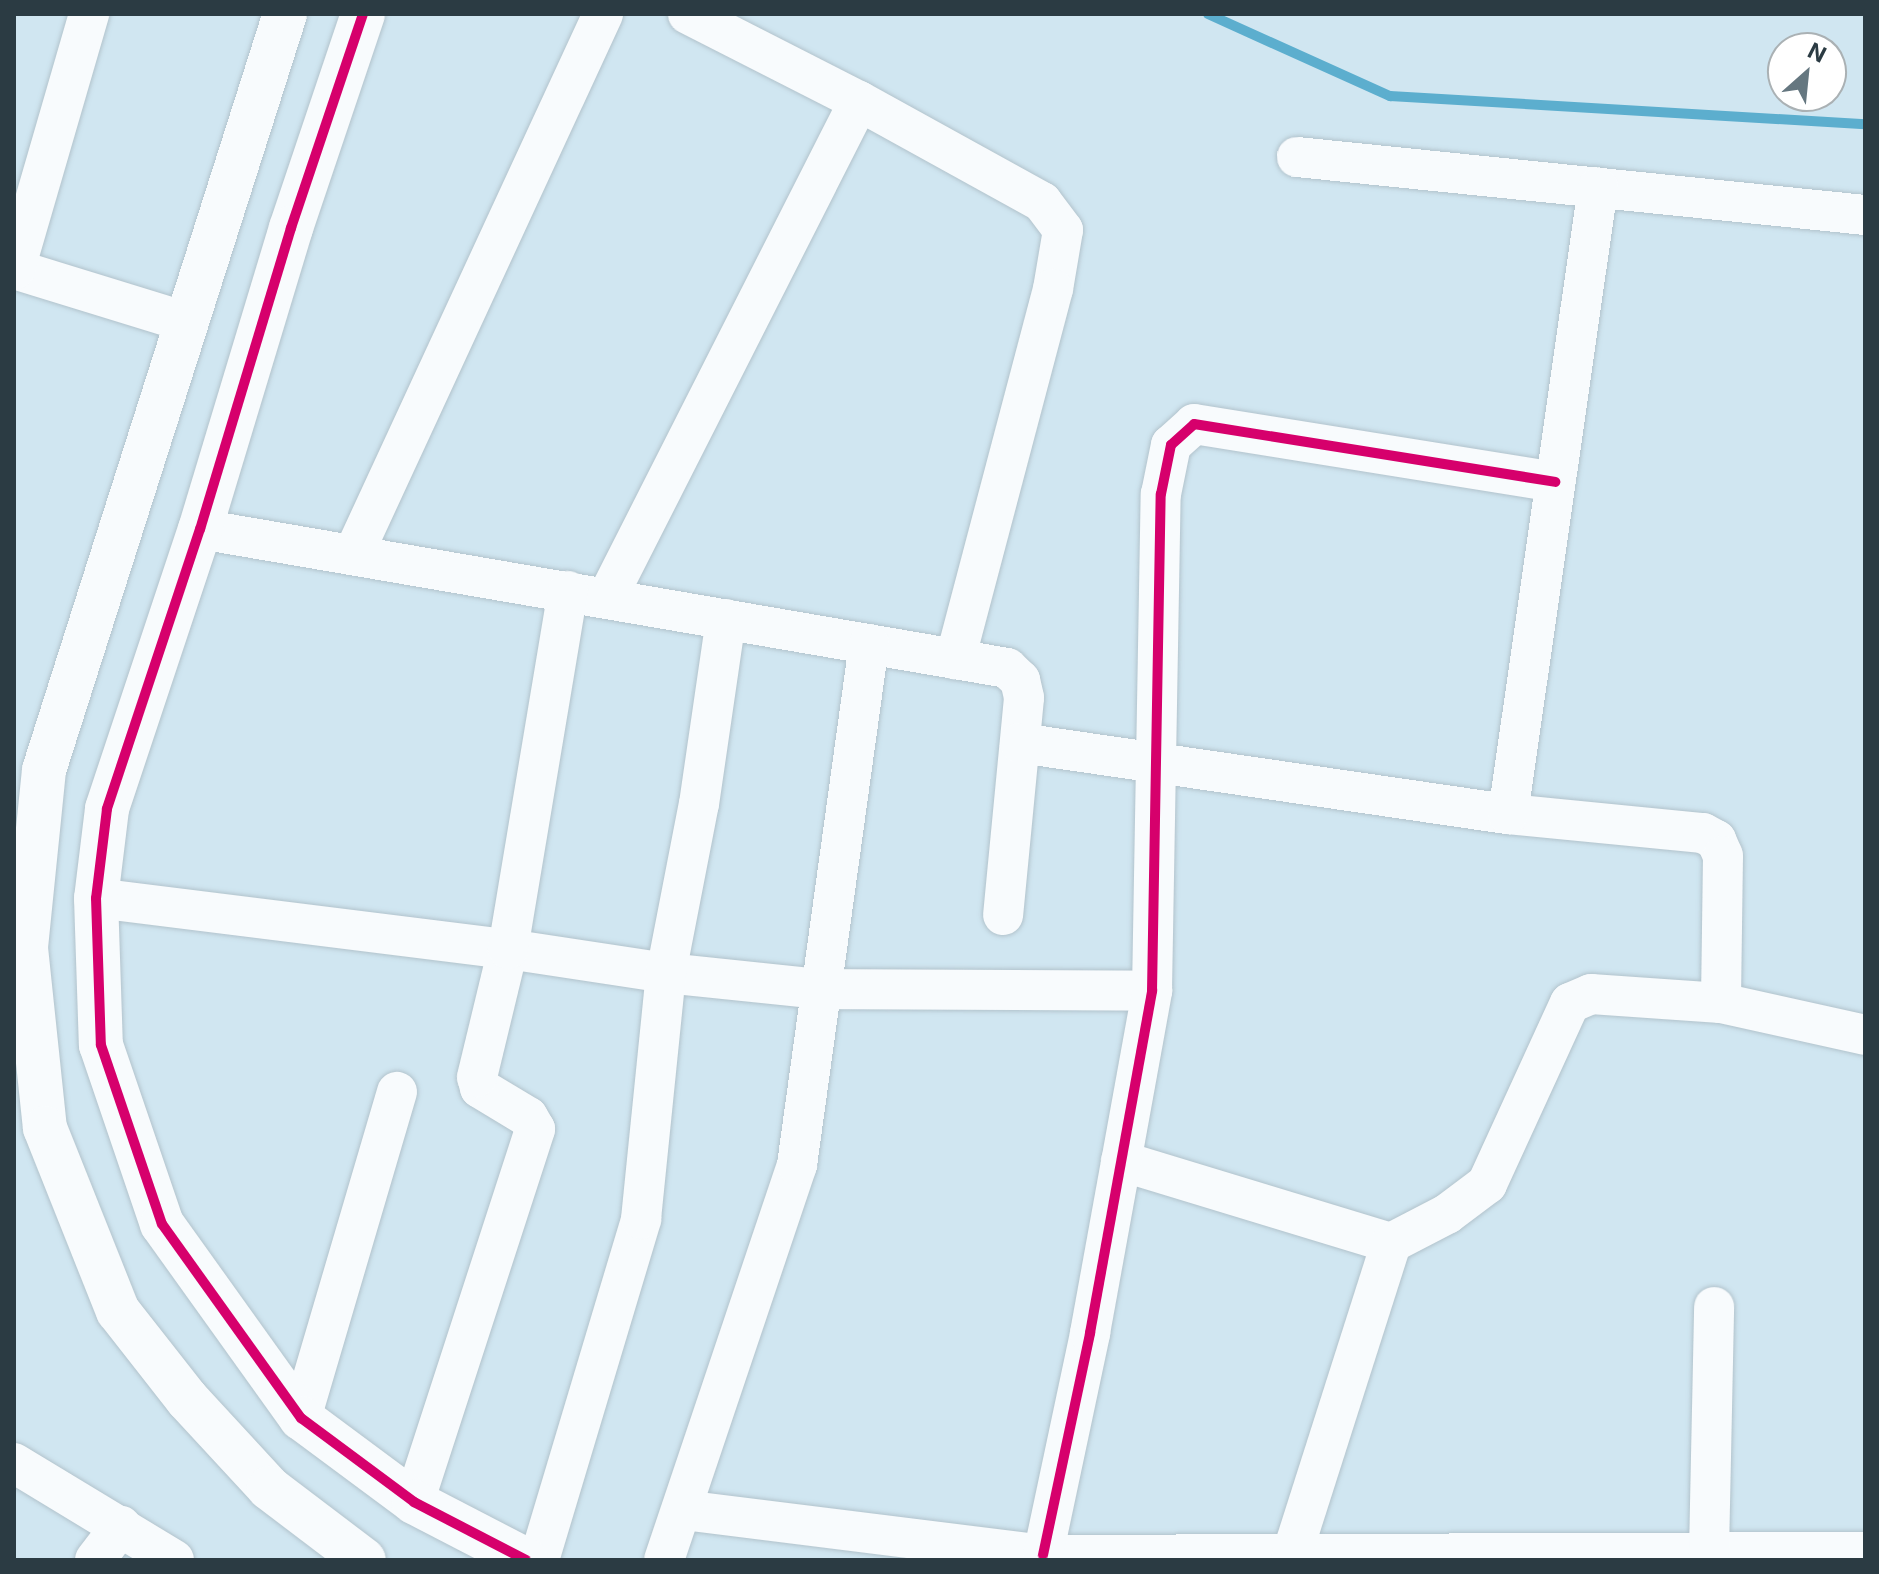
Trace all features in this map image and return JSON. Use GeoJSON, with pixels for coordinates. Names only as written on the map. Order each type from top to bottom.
{"type":"FeatureCollection","features":[{"type":"Feature","properties":{"kind":"street"},"geometry":{"type":"LineString","coordinates":[[89,14],[14,269],[186,322]]}},
{"type":"Feature","properties":{"kind":"street"},"geometry":{"type":"LineString","coordinates":[[285,14],[44,770],[26,948],[45,1128],[118,1311],[187,1399],[269,1488],[364,1560]]}},
{"type":"Feature","properties":{"kind":"street"},"geometry":{"type":"LineString","coordinates":[[363,14],[291,228],[200,529],[107,809],[96,898],[101,1045],[162,1224],[301,1418],[414,1502],[526,1560]]}},
{"type":"Feature","properties":{"kind":"street"},"geometry":{"type":"LineString","coordinates":[[354,553],[603,14]]}},
{"type":"Feature","properties":{"kind":"street"},"geometry":{"type":"LineString","coordinates":[[688,14],[859,101],[1042,202],[1063,230],[1053,289],[955,659]]}},
{"type":"Feature","properties":{"kind":"street"},"geometry":{"type":"LineString","coordinates":[[607,598],[859,101]]}},
{"type":"Feature","properties":{"kind":"street"},"geometry":{"type":"LineString","coordinates":[[1297,157],[1865,215]]}},
{"type":"Feature","properties":{"kind":"street"},"geometry":{"type":"LineString","coordinates":[[1508,814],[1598,187]]}},
{"type":"Feature","properties":{"kind":"street"},"geometry":{"type":"LineString","coordinates":[[1043,1555],[1090,1333],[1152,991],[1161,494],[1171,445],[1194,424],[1555,482]]}},
{"type":"Feature","properties":{"kind":"street"},"geometry":{"type":"LineString","coordinates":[[200,529],[354,553],[1007,668],[1020,680],[1024,698],[1003,915]]}},
{"type":"Feature","properties":{"kind":"street"},"geometry":{"type":"LineString","coordinates":[[414,1502],[535,1129],[528,1117],[486,1094],[480,1088],[477,1077],[508,949],[568,591]]}},
{"type":"Feature","properties":{"kind":"street"},"geometry":{"type":"LineString","coordinates":[[539,1560],[641,1219],[666,973],[699,804],[726,619]]}},
{"type":"Feature","properties":{"kind":"street"},"geometry":{"type":"LineString","coordinates":[[664,1560],[797,1165],[869,644]]}},
{"type":"Feature","properties":{"kind":"street"},"geometry":{"type":"LineString","coordinates":[[1020,743],[1508,814],[1703,833],[1716,840],[1723,856],[1721,1003]]}},
{"type":"Feature","properties":{"kind":"street"},"geometry":{"type":"LineString","coordinates":[[96,898],[508,949],[666,973],[821,989],[1152,991]]}},
{"type":"Feature","properties":{"kind":"street"},"geometry":{"type":"LineString","coordinates":[[1121,1161],[1391,1243],[1447,1214],[1487,1184],[1570,1003],[1591,994],[1721,1003],[1865,1035]]}},
{"type":"Feature","properties":{"kind":"street"},"geometry":{"type":"LineString","coordinates":[[301,1418],[397,1092]]}},
{"type":"Feature","properties":{"kind":"street"},"geometry":{"type":"LineString","coordinates":[[1292,1554],[1391,1243]]}},
{"type":"Feature","properties":{"kind":"street"},"geometry":{"type":"LineString","coordinates":[[1709,1552],[1714,1307]]}},
{"type":"Feature","properties":{"kind":"street"},"geometry":{"type":"LineString","coordinates":[[14,1463],[174,1560]]}},
{"type":"Feature","properties":{"kind":"street"},"geometry":{"type":"LineString","coordinates":[[683,1510],[1043,1555],[1478,1557],[1865,1552],[1864,1560]]}},
{"type":"Feature","properties":{"kind":"street"},"geometry":{"type":"LineString","coordinates":[[95,1560],[121,1526]]}},
{"type":"Feature","properties":{"kind":"waterway"},"geometry":{"type":"LineString","coordinates":[[1208,14],[1390,96],[1865,124]]}},
{"type":"Feature","properties":{"kind":"cycle path"},"geometry":{"type":"LineString","coordinates":[[363,14],[291,228],[200,529],[107,809],[96,898],[101,1045],[162,1224],[301,1418],[414,1502],[526,1560]]}},
{"type":"Feature","properties":{"kind":"cycle path"},"geometry":{"type":"LineString","coordinates":[[1043,1555],[1090,1333],[1152,991],[1161,494],[1171,445],[1194,424],[1555,482]]}}]}
